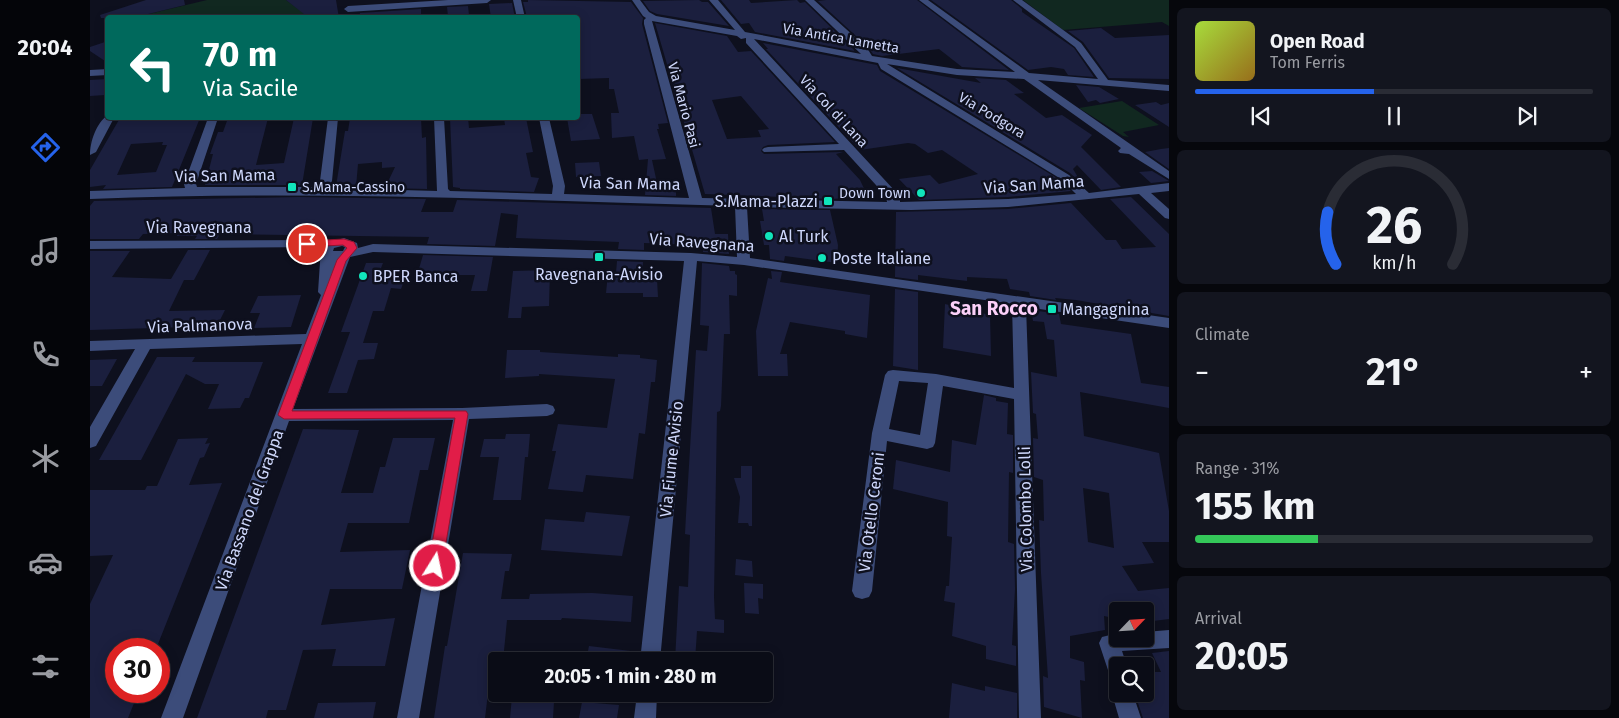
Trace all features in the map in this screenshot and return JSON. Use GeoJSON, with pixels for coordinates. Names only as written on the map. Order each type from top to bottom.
{"type":"FeatureCollection","features":[{"type":"Feature","properties":{"kind":"street"},"geometry":{"type":"LineString","coordinates":[[348,9],[487,0]]}},
{"type":"Feature","properties":{"kind":"street"},"geometry":{"type":"LineString","coordinates":[[517,0],[520,15]]}},
{"type":"Feature","properties":{"kind":"street"},"geometry":{"type":"LineString","coordinates":[[636,0],[646,14],[654,18]]}},
{"type":"Feature","properties":{"kind":"street","name":"Via Col di Lana"},"geometry":{"type":"LineString","coordinates":[[712,0],[894,199],[893,205]]}},
{"type":"Feature","properties":{"kind":"street"},"geometry":{"type":"LineString","coordinates":[[809,0],[864,50],[867,56],[865,58]]}},
{"type":"Feature","properties":{"kind":"street"},"geometry":{"type":"LineString","coordinates":[[923,0],[1127,150],[1169,176]]}},
{"type":"Feature","properties":{"kind":"street"},"geometry":{"type":"LineString","coordinates":[[1017,0],[1078,45],[1104,82]]}},
{"type":"Feature","properties":{"kind":"street"},"geometry":{"type":"LineString","coordinates":[[434,2],[435,15]]}},
{"type":"Feature","properties":{"kind":"street","name":"Via Antica Lametta"},"geometry":{"type":"LineString","coordinates":[[654,18],[745,37],[957,72],[1169,88]]}},
{"type":"Feature","properties":{"kind":"street","name":"Via Mario Pasi"},"geometry":{"type":"LineString","coordinates":[[654,18],[648,20],[648,24],[694,196],[698,201]]}},
{"type":"Feature","properties":{"kind":"street","name":"Via Podgora"},"geometry":{"type":"LineString","coordinates":[[884,61],[882,64],[884,66],[1065,176],[1086,197]]}},
{"type":"Feature","properties":{"kind":"street"},"geometry":{"type":"LineString","coordinates":[[90,73],[105,72]]}},
{"type":"Feature","properties":{"kind":"street"},"geometry":{"type":"LineString","coordinates":[[90,152],[108,120]]}},
{"type":"Feature","properties":{"kind":"street"},"geometry":{"type":"LineString","coordinates":[[192,191],[190,184],[212,120]]}},
{"type":"Feature","properties":{"kind":"street"},"geometry":{"type":"LineString","coordinates":[[322,191],[326,181],[334,120]]}},
{"type":"Feature","properties":{"kind":"street"},"geometry":{"type":"LineString","coordinates":[[439,120],[442,189],[445,194]]}},
{"type":"Feature","properties":{"kind":"street"},"geometry":{"type":"LineString","coordinates":[[544,120],[559,186],[559,193],[555,198]]}},
{"type":"Feature","properties":{"kind":"street"},"geometry":{"type":"LineString","coordinates":[[768,150],[847,147]]}},
{"type":"Feature","properties":{"kind":"street","name":"Via San Mama"},"geometry":{"type":"LineString","coordinates":[[90,195],[192,191],[322,191],[741,203],[893,205],[990,204],[1086,197],[1169,187]]}},
{"type":"Feature","properties":{"kind":"street"},"geometry":{"type":"LineString","coordinates":[[1142,191],[1169,215]]}},
{"type":"Feature","properties":{"kind":"street"},"geometry":{"type":"LineString","coordinates":[[741,203],[744,261]]}},
{"type":"Feature","properties":{"kind":"street","name":"Via Ravegnana"},"geometry":{"type":"LineString","coordinates":[[90,246],[307,244],[329,250],[335,257],[373,248],[692,257],[744,261],[1169,323]]}},
{"type":"Feature","properties":{"kind":"street","name":"Via Bassano del Grappa"},"geometry":{"type":"LineString","coordinates":[[325,301],[329,250]]}},
{"type":"Feature","properties":{"kind":"street","name":"Via Bassano del Grappa"},"geometry":{"type":"LineString","coordinates":[[172,718],[325,301],[346,255]]}},
{"type":"Feature","properties":{"kind":"street","name":"Via Fiume Avisio"},"geometry":{"type":"LineString","coordinates":[[651,652],[692,257]]}},
{"type":"Feature","properties":{"kind":"street","name":"Via Colombo Lolli"},"geometry":{"type":"LineString","coordinates":[[1020,300],[1030,718]]}},
{"type":"Feature","properties":{"kind":"street","name":"Via Palmanova"},"geometry":{"type":"LineString","coordinates":[[90,346],[311,339]]}},
{"type":"Feature","properties":{"kind":"street"},"geometry":{"type":"LineString","coordinates":[[90,442],[144,344]]}},
{"type":"Feature","properties":{"kind":"street","name":"Via Otello Ceroni"},"geometry":{"type":"LineString","coordinates":[[862,591],[880,433],[894,376],[936,379],[1022,395]]}},
{"type":"Feature","properties":{"kind":"street","name":"Via Otello Ceroni"},"geometry":{"type":"LineString","coordinates":[[880,433],[927,443],[936,379]]}},
{"type":"Feature","properties":{"kind":"street"},"geometry":{"type":"LineString","coordinates":[[284,415],[462,414],[548,410]]}},
{"type":"Feature","properties":{"kind":"street"},"geometry":{"type":"LineString","coordinates":[[408,718],[462,414]]}},
{"type":"Feature","properties":{"kind":"street"},"geometry":{"type":"LineString","coordinates":[[1113,657],[1109,643],[1169,639]]}},
{"type":"Feature","properties":{"kind":"street"},"geometry":{"type":"LineString","coordinates":[[645,718],[646,702]]}},
{"type":"Feature","properties":{"kind":"street"},"geometry":{"type":"LineString","coordinates":[[1125,702],[1130,718]]}},
{"type":"Feature","properties":{"kind":"green space"},"geometry":{"type":"Polygon","coordinates":[[[207,0],[286,0],[305,14],[302,15],[144,15],[207,0]]]}},
{"type":"Feature","properties":{"kind":"green space"},"geometry":{"type":"Polygon","coordinates":[[[1023,0],[1169,0],[1169,26],[1162,22],[1063,30],[1023,0]]]}},
{"type":"Feature","properties":{"kind":"green space"},"geometry":{"type":"Polygon","coordinates":[[[1122,101],[1159,125],[1123,132],[1129,137],[1123,136],[1079,108],[1122,101]]]}},
{"type":"Feature","properties":{"kind":"building"},"geometry":{"type":"Polygon","coordinates":[[[146,0],[184,0],[185,5],[144,15],[105,15],[105,18],[101,18],[100,15],[146,0]]]}},
{"type":"Feature","properties":{"kind":"building"},"geometry":{"type":"Polygon","coordinates":[[[286,0],[336,0],[338,15],[305,15],[286,0]]]}},
{"type":"Feature","properties":{"kind":"building"},"geometry":{"type":"Polygon","coordinates":[[[528,0],[631,2],[643,18],[642,24],[668,123],[658,124],[659,129],[657,129],[666,159],[652,160],[657,183],[676,184],[676,196],[645,195],[648,159],[639,160],[634,136],[612,138],[611,113],[619,113],[614,89],[609,89],[609,78],[580,79],[580,15],[526,15],[523,2],[528,2],[528,0]]]}},
{"type":"Feature","properties":{"kind":"building"},"geometry":{"type":"Polygon","coordinates":[[[699,0],[708,2],[729,26],[657,14],[650,11],[643,1],[699,0]]]}},
{"type":"Feature","properties":{"kind":"building"},"geometry":{"type":"Polygon","coordinates":[[[721,0],[749,0],[751,3],[797,0],[800,3],[805,2],[855,51],[755,32],[749,23],[741,24],[721,0]]]}},
{"type":"Feature","properties":{"kind":"building"},"geometry":{"type":"Polygon","coordinates":[[[917,0],[1009,70],[962,67],[939,49],[882,56],[873,54],[868,47],[818,1],[917,0]]]}},
{"type":"Feature","properties":{"kind":"building"},"geometry":{"type":"Polygon","coordinates":[[[931,0],[1011,0],[1022,9],[1022,12],[1074,48],[1094,77],[1068,75],[1064,69],[1051,67],[1028,70],[931,0]]]}},
{"type":"Feature","properties":{"kind":"building"},"geometry":{"type":"Polygon","coordinates":[[[512,3],[514,15],[491,15],[489,4],[512,3]]]}},
{"type":"Feature","properties":{"kind":"building"},"geometry":{"type":"Polygon","coordinates":[[[468,6],[469,15],[448,15],[447,7],[468,6]]]}},
{"type":"Feature","properties":{"kind":"building"},"geometry":{"type":"Polygon","coordinates":[[[421,9],[421,15],[360,15],[360,13],[421,9]]]}},
{"type":"Feature","properties":{"kind":"building"},"geometry":{"type":"Polygon","coordinates":[[[655,23],[727,36],[738,52],[751,51],[835,142],[768,145],[763,147],[761,151],[764,154],[843,152],[836,154],[860,180],[868,197],[831,199],[705,194],[655,23]],[[741,96],[712,100],[727,139],[761,137],[758,130],[769,129],[741,96]]]}},
{"type":"Feature","properties":{"kind":"building"},"geometry":{"type":"Polygon","coordinates":[[[1101,28],[1115,38],[1169,35],[1169,79],[1109,78],[1083,42],[1068,31],[1101,28]]]}},
{"type":"Feature","properties":{"kind":"building"},"geometry":{"type":"Polygon","coordinates":[[[105,42],[105,61],[90,51],[90,47],[105,42]]]}},
{"type":"Feature","properties":{"kind":"building"},"geometry":{"type":"Polygon","coordinates":[[[763,43],[877,65],[880,71],[1060,180],[1071,191],[1008,197],[919,200],[899,179],[930,175],[939,184],[978,174],[942,150],[928,153],[915,144],[908,143],[860,150],[766,49],[768,49],[763,43]]]}},
{"type":"Feature","properties":{"kind":"building"},"geometry":{"type":"Polygon","coordinates":[[[897,68],[981,83],[975,78],[1006,80],[1024,93],[1014,94],[1046,118],[1062,115],[1092,135],[1081,147],[1121,187],[1101,190],[1077,165],[1073,169],[1082,184],[1070,173],[897,68]]]}},
{"type":"Feature","properties":{"kind":"building"},"geometry":{"type":"Polygon","coordinates":[[[105,79],[105,95],[90,96],[90,80],[105,79]]]}},
{"type":"Feature","properties":{"kind":"building"},"geometry":{"type":"Polygon","coordinates":[[[1076,85],[1099,87],[1119,99],[1100,103],[1096,100],[1088,102],[1076,85]]]}},
{"type":"Feature","properties":{"kind":"building"},"geometry":{"type":"Polygon","coordinates":[[[1156,102],[1161,105],[1169,103],[1169,127],[1135,105],[1156,102]]]}},
{"type":"Feature","properties":{"kind":"building"},"geometry":{"type":"Polygon","coordinates":[[[580,114],[592,114],[600,139],[571,141],[567,120],[580,120],[580,114]]]}},
{"type":"Feature","properties":{"kind":"building"},"geometry":{"type":"Polygon","coordinates":[[[119,120],[199,120],[172,187],[103,189],[106,185],[90,187],[90,170],[119,120]],[[163,142],[131,144],[117,175],[156,172],[167,145],[162,145],[163,142]]]}},
{"type":"Feature","properties":{"kind":"building"},"geometry":{"type":"Polygon","coordinates":[[[227,120],[267,120],[256,165],[284,163],[294,120],[313,120],[302,185],[205,185],[213,154],[210,154],[218,132],[223,132],[227,120]]]}},
{"type":"Feature","properties":{"kind":"building"},"geometry":{"type":"Polygon","coordinates":[[[350,120],[421,120],[422,138],[426,137],[427,189],[385,188],[395,167],[382,168],[382,162],[358,164],[356,187],[336,186],[345,131],[348,131],[350,120]]]}},
{"type":"Feature","properties":{"kind":"building"},"geometry":{"type":"Polygon","coordinates":[[[450,120],[468,120],[469,128],[505,125],[504,120],[526,120],[533,152],[526,153],[531,177],[539,178],[534,192],[460,189],[453,187],[450,120]]]}},
{"type":"Feature","properties":{"kind":"building"},"geometry":{"type":"Polygon","coordinates":[[[1169,148],[1169,169],[1145,152],[1161,149],[1169,148]]]}},
{"type":"Feature","properties":{"kind":"building"},"geometry":{"type":"Polygon","coordinates":[[[599,162],[601,176],[576,177],[575,163],[599,162]]]}},
{"type":"Feature","properties":{"kind":"building"},"geometry":{"type":"Polygon","coordinates":[[[1152,171],[1169,181],[1151,183],[1139,172],[1152,171]]]}},
{"type":"Feature","properties":{"kind":"building"},"geometry":{"type":"Polygon","coordinates":[[[299,197],[426,199],[421,212],[453,212],[457,200],[711,208],[715,234],[728,234],[729,254],[703,252],[703,247],[696,245],[644,243],[644,250],[618,249],[619,242],[516,238],[518,215],[501,213],[495,246],[427,244],[429,237],[220,234],[217,239],[195,239],[197,236],[177,236],[177,233],[143,234],[139,239],[90,239],[90,206],[94,201],[299,197]]]}},
{"type":"Feature","properties":{"kind":"building"},"geometry":{"type":"Polygon","coordinates":[[[1131,197],[1169,234],[1169,316],[1076,300],[1055,298],[1056,300],[1030,296],[1029,292],[1010,289],[1007,279],[967,277],[967,281],[918,275],[918,280],[895,277],[896,212],[1008,209],[1071,203],[1106,240],[1116,240],[1122,249],[1156,247],[1110,199],[1131,197]]]}},
{"type":"Feature","properties":{"kind":"building"},"geometry":{"type":"Polygon","coordinates":[[[762,209],[830,210],[838,245],[837,263],[785,256],[784,261],[770,259],[769,245],[764,245],[760,221],[764,221],[762,209]]]}},
{"type":"Feature","properties":{"kind":"building"},"geometry":{"type":"Polygon","coordinates":[[[188,250],[210,250],[194,280],[184,280],[169,311],[225,310],[215,330],[184,331],[186,327],[90,330],[90,251],[130,251],[112,277],[171,279],[188,250]]]}},
{"type":"Feature","properties":{"kind":"building"},"geometry":{"type":"Polygon","coordinates":[[[423,255],[493,257],[487,291],[471,291],[475,275],[449,275],[448,280],[416,279],[423,255]]]}},
{"type":"Feature","properties":{"kind":"building"},"geometry":{"type":"Polygon","coordinates":[[[617,261],[643,262],[642,279],[657,279],[658,297],[643,297],[643,293],[606,293],[608,273],[616,273],[617,261]]]}},
{"type":"Feature","properties":{"kind":"building"},"geometry":{"type":"Polygon","coordinates":[[[366,263],[383,263],[379,273],[407,273],[401,289],[391,288],[384,311],[373,311],[363,343],[378,343],[374,359],[358,360],[347,393],[328,393],[350,332],[341,332],[366,263]]]}},
{"type":"Feature","properties":{"kind":"building"},"geometry":{"type":"Polygon","coordinates":[[[702,263],[729,266],[730,271],[735,271],[737,275],[737,296],[729,295],[730,334],[724,334],[721,406],[720,411],[717,412],[714,597],[715,619],[724,620],[724,633],[697,631],[696,652],[675,652],[679,586],[688,587],[690,535],[685,534],[696,350],[707,351],[709,326],[700,325],[702,263]]]}},
{"type":"Feature","properties":{"kind":"building"},"geometry":{"type":"Polygon","coordinates":[[[550,270],[549,306],[522,307],[521,318],[508,318],[513,271],[550,270]]]}},
{"type":"Feature","properties":{"kind":"building"},"geometry":{"type":"Polygon","coordinates":[[[771,271],[782,272],[780,282],[870,295],[867,338],[845,334],[845,331],[790,322],[780,354],[787,354],[788,376],[758,376],[756,331],[768,278],[772,279],[771,271]]]}},
{"type":"Feature","properties":{"kind":"building"},"geometry":{"type":"Polygon","coordinates":[[[895,289],[918,292],[918,370],[893,366],[895,289]]]}},
{"type":"Feature","properties":{"kind":"building"},"geometry":{"type":"Polygon","coordinates":[[[301,295],[291,327],[254,328],[260,313],[250,313],[258,296],[301,295]]]}},
{"type":"Feature","properties":{"kind":"building"},"geometry":{"type":"Polygon","coordinates":[[[945,304],[990,315],[991,356],[943,348],[945,304]]]}},
{"type":"Feature","properties":{"kind":"building"},"geometry":{"type":"Polygon","coordinates":[[[1031,310],[1059,314],[1061,324],[1131,334],[1141,383],[1169,387],[1169,408],[1080,392],[1084,436],[1159,453],[1169,511],[1169,542],[1142,542],[1154,563],[1122,566],[1138,591],[1169,588],[1169,619],[1154,621],[1154,602],[1109,602],[1109,617],[1104,616],[1105,630],[1070,636],[1070,658],[1084,662],[1085,681],[1080,680],[1082,718],[1044,707],[1043,676],[1048,678],[1039,520],[1044,521],[1043,480],[1034,477],[1033,438],[1038,439],[1036,414],[1033,413],[1031,372],[1057,377],[1054,340],[1047,339],[1044,322],[1033,321],[1031,310]],[[1083,488],[1088,542],[1114,548],[1109,493],[1083,488]]]}},
{"type":"Feature","properties":{"kind":"building"},"geometry":{"type":"Polygon","coordinates":[[[507,350],[540,350],[540,352],[618,357],[618,354],[640,355],[640,358],[657,360],[655,382],[651,382],[645,434],[639,433],[633,479],[586,475],[583,492],[548,489],[556,451],[552,451],[558,424],[607,428],[615,379],[539,374],[539,376],[505,378],[507,350]]]}},
{"type":"Feature","properties":{"kind":"building"},"geometry":{"type":"Polygon","coordinates":[[[157,357],[195,357],[192,362],[263,362],[249,398],[245,398],[240,408],[208,409],[219,384],[205,384],[186,374],[141,460],[99,460],[157,357]]]}},
{"type":"Feature","properties":{"kind":"building"},"geometry":{"type":"Polygon","coordinates":[[[117,359],[102,386],[90,386],[90,360],[117,359]]]}},
{"type":"Feature","properties":{"kind":"building"},"geometry":{"type":"Polygon","coordinates":[[[984,395],[996,398],[996,401],[1008,403],[1007,434],[1013,435],[1013,473],[1009,472],[1008,542],[1014,544],[1015,589],[1012,645],[1016,646],[1016,666],[986,659],[986,646],[952,636],[955,603],[944,601],[946,586],[949,586],[952,537],[947,536],[948,502],[893,489],[896,460],[950,472],[952,440],[976,445],[984,395]]]}},
{"type":"Feature","properties":{"kind":"building"},"geometry":{"type":"Polygon","coordinates":[[[303,429],[359,430],[341,493],[373,493],[380,467],[385,467],[393,438],[435,438],[428,470],[420,470],[409,523],[348,523],[340,552],[410,550],[402,589],[330,589],[321,625],[395,618],[385,666],[332,666],[336,649],[303,650],[286,710],[268,710],[266,718],[197,718],[303,429]]]}},
{"type":"Feature","properties":{"kind":"building"},"geometry":{"type":"Polygon","coordinates":[[[506,434],[530,434],[528,457],[525,457],[521,500],[493,500],[499,457],[480,457],[484,439],[505,439],[506,434]]]}},
{"type":"Feature","properties":{"kind":"building"},"geometry":{"type":"Polygon","coordinates":[[[208,438],[205,444],[210,443],[204,457],[200,458],[189,485],[222,483],[160,638],[105,638],[105,703],[134,703],[128,718],[90,718],[90,604],[113,555],[90,556],[90,490],[145,490],[147,486],[157,486],[178,439],[208,438]]]}},
{"type":"Feature","properties":{"kind":"building"},"geometry":{"type":"Polygon","coordinates":[[[741,466],[752,466],[752,526],[749,526],[748,523],[738,523],[740,497],[734,478],[741,478],[741,466]]]}},
{"type":"Feature","properties":{"kind":"building"},"geometry":{"type":"Polygon","coordinates":[[[586,512],[630,516],[622,556],[541,550],[545,519],[584,522],[586,512]]]}},
{"type":"Feature","properties":{"kind":"building"},"geometry":{"type":"Polygon","coordinates":[[[463,553],[512,554],[509,571],[505,571],[501,599],[529,599],[530,594],[592,593],[633,596],[631,622],[562,618],[561,620],[507,620],[504,652],[488,652],[488,693],[485,718],[434,718],[445,646],[447,646],[463,553]]]}},
{"type":"Feature","properties":{"kind":"building"},"geometry":{"type":"Polygon","coordinates":[[[736,559],[752,561],[753,577],[735,575],[736,559]]]}},
{"type":"Feature","properties":{"kind":"building"},"geometry":{"type":"Polygon","coordinates":[[[744,583],[763,584],[763,599],[758,598],[759,614],[745,613],[744,583]]]}},
{"type":"Feature","properties":{"kind":"building"},"geometry":{"type":"Polygon","coordinates":[[[589,646],[639,652],[588,652],[589,646]]]}},
{"type":"Feature","properties":{"kind":"building"},"geometry":{"type":"Polygon","coordinates":[[[1169,651],[1169,718],[1143,718],[1138,702],[1154,702],[1154,672],[1161,672],[1152,653],[1169,651]]]}},
{"type":"Feature","properties":{"kind":"building"},"geometry":{"type":"Polygon","coordinates":[[[952,683],[985,691],[985,686],[1017,693],[1017,718],[949,718],[952,683]]]}},
{"type":"Feature","properties":{"kind":"building"},"geometry":{"type":"Polygon","coordinates":[[[376,702],[373,718],[314,718],[318,703],[376,702]]]}},
{"type":"Feature","properties":{"kind":"building"},"geometry":{"type":"Polygon","coordinates":[[[511,702],[554,702],[553,718],[510,718],[511,702]]]}},
{"type":"Feature","properties":{"kind":"building"},"geometry":{"type":"Polygon","coordinates":[[[582,702],[619,705],[617,718],[579,718],[582,702]]]}},
{"type":"Feature","properties":{"kind":"place","name":"S.Mama-Cassino"},"geometry":{"type":"Point","coordinates":[292,187]}},
{"type":"Feature","properties":{"kind":"place","name":"Down Town"},"geometry":{"type":"Point","coordinates":[921,193]}},
{"type":"Feature","properties":{"kind":"place","name":"S.Mama-Plazzi"},"geometry":{"type":"Point","coordinates":[828,201]}},
{"type":"Feature","properties":{"kind":"place","name":"Al Turk"},"geometry":{"type":"Point","coordinates":[769,236]}},
{"type":"Feature","properties":{"kind":"place","name":"Ravegnana-Avisio"},"geometry":{"type":"Point","coordinates":[599,257]}},
{"type":"Feature","properties":{"kind":"place","name":"Poste Italiane"},"geometry":{"type":"Point","coordinates":[822,258]}},
{"type":"Feature","properties":{"kind":"place","name":"BPER Banca"},"geometry":{"type":"Point","coordinates":[363,276]}},
{"type":"Feature","properties":{"kind":"place","name":"Mangagnina"},"geometry":{"type":"Point","coordinates":[1052,309]}},
{"type":"Feature","properties":{"kind":"district","name":"San Rocco"},"geometry":{"type":"Point","coordinates":[994,308]}},
{"type":"Feature","properties":{"kind":"route"},"geometry":{"type":"LineString","coordinates":[[307,244],[344,242],[350,244],[352,248],[344,256],[325,301],[284,415],[462,414],[435,566]]}}]}
